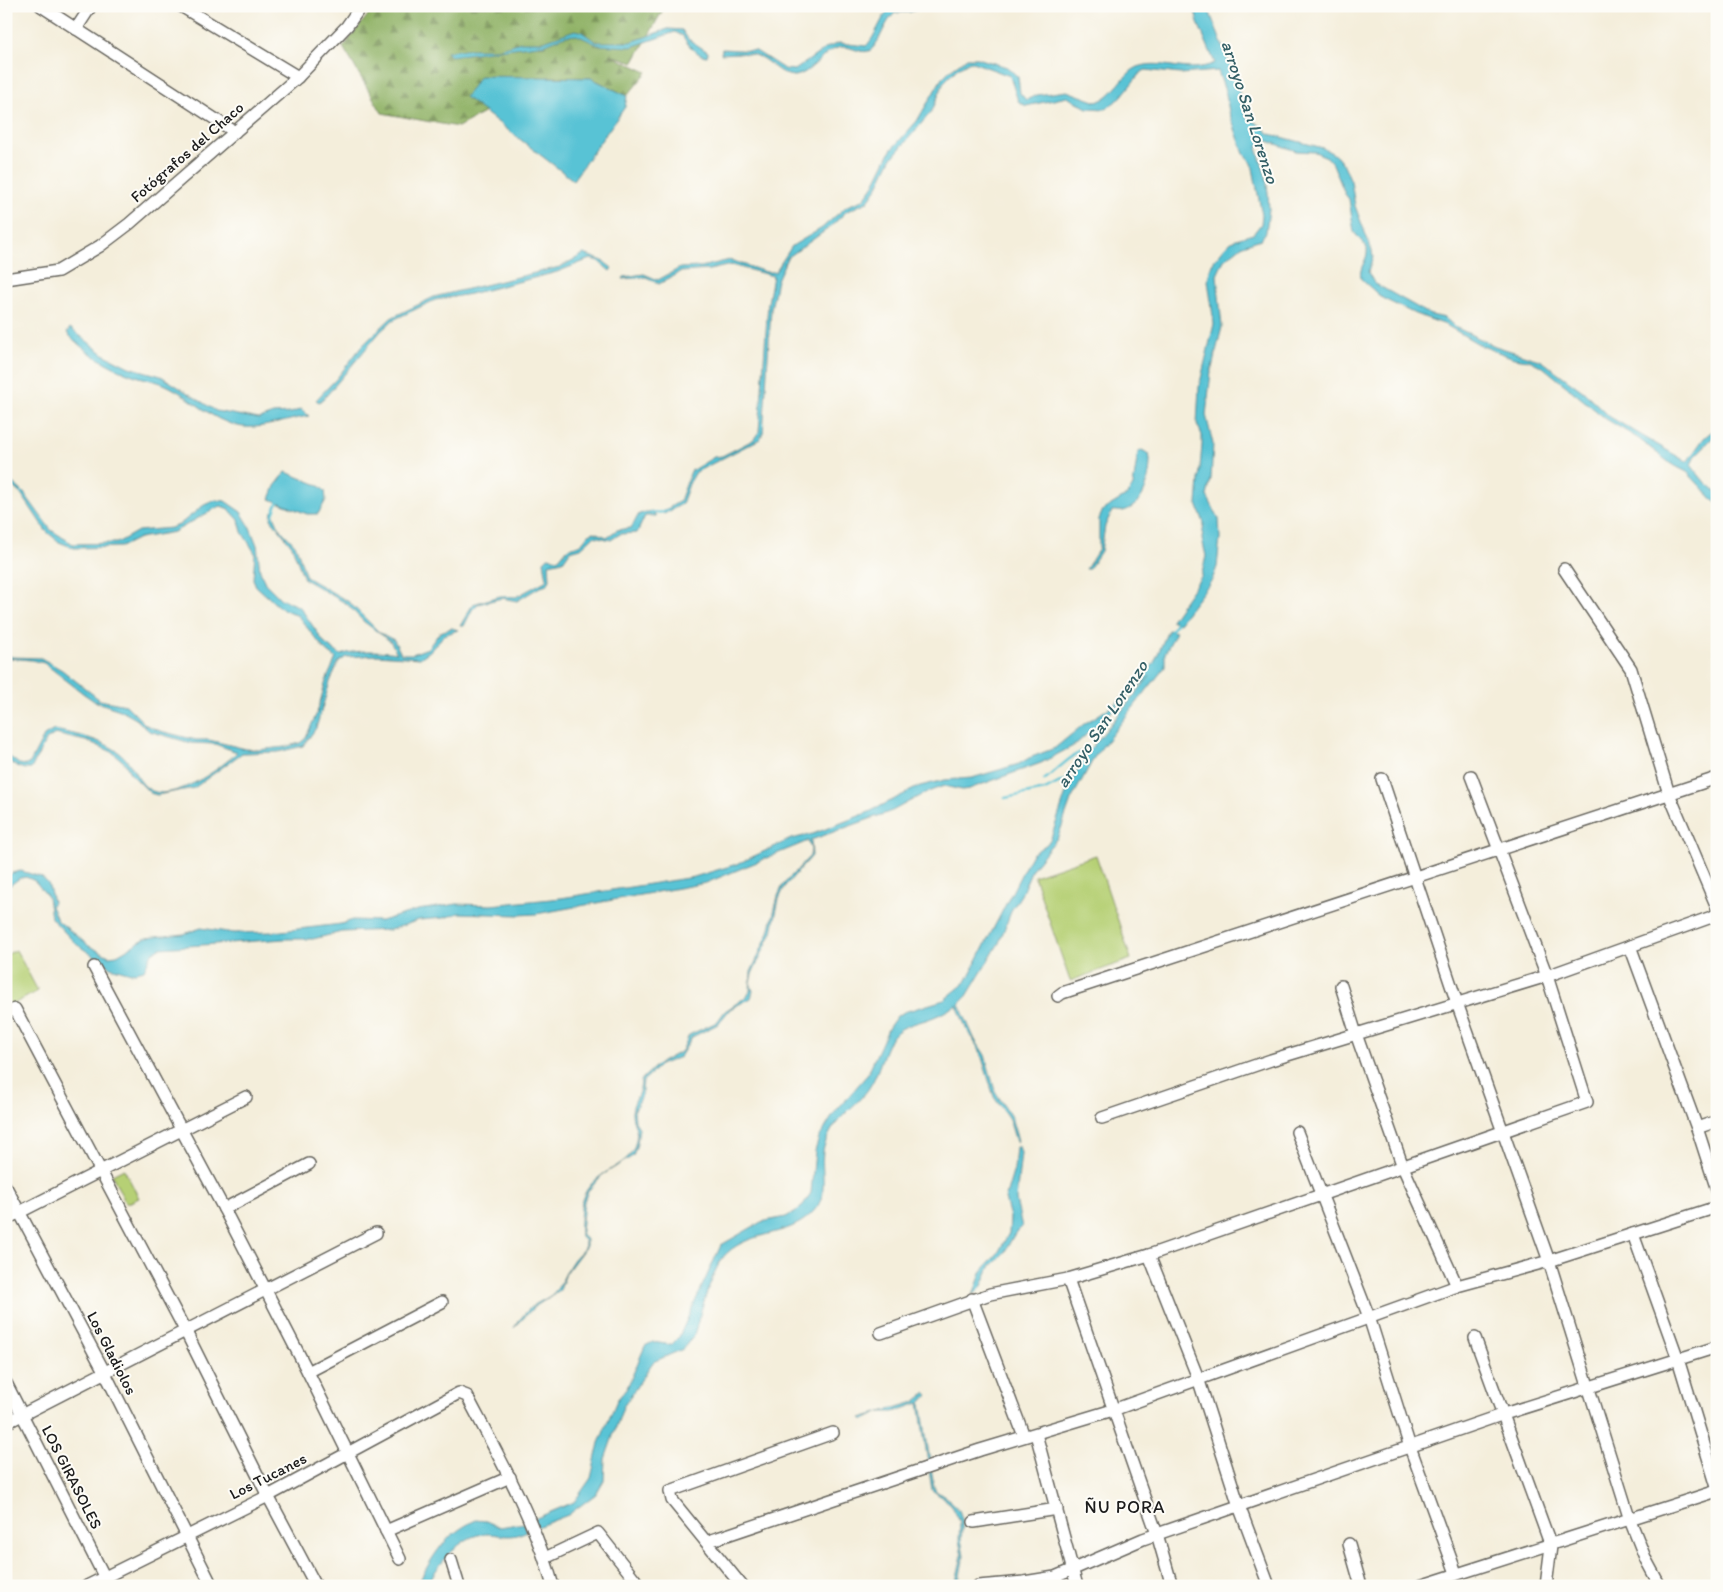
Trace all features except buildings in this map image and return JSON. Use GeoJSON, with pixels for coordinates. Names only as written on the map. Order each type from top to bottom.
{"type":"FeatureCollection","features":[{"type":"Feature","properties":{"kind":"street"},"geometry":{"type":"LineString","coordinates":[[41,6],[235,132]]}},
{"type":"Feature","properties":{"kind":"street"},"geometry":{"type":"LineString","coordinates":[[76,29],[91,6]]}},
{"type":"Feature","properties":{"kind":"street"},"geometry":{"type":"LineString","coordinates":[[181,6],[298,77]]}},
{"type":"Feature","properties":{"kind":"street","name":"Fotógrafos del Chaco"},"geometry":{"type":"LineString","coordinates":[[6,279],[58,271],[79,259],[136,218],[298,77],[348,26],[361,6]]}},
{"type":"Feature","properties":{"kind":"street"},"geometry":{"type":"LineString","coordinates":[[1564,569],[1631,669],[1669,794],[1717,907]]}},
{"type":"Feature","properties":{"kind":"street"},"geometry":{"type":"LineString","coordinates":[[881,1333],[972,1299],[1068,1279],[1149,1255],[1321,1194],[1504,1133],[1587,1102],[1548,976],[1471,776]]}},
{"type":"Feature","properties":{"kind":"street"},"geometry":{"type":"LineString","coordinates":[[1058,996],[1062,993],[1500,848],[1717,778]]}},
{"type":"Feature","properties":{"kind":"street"},"geometry":{"type":"LineString","coordinates":[[1382,779],[1457,1003],[1549,1261],[1630,1520],[1646,1560],[1660,1586]]}},
{"type":"Feature","properties":{"kind":"street"},"geometry":{"type":"LineString","coordinates":[[1102,1118],[1181,1090],[1356,1034],[1548,976],[1717,915]]}},
{"type":"Feature","properties":{"kind":"street"},"geometry":{"type":"LineString","coordinates":[[1630,946],[1697,1128],[1717,1190]]}},
{"type":"Feature","properties":{"kind":"street"},"geometry":{"type":"LineString","coordinates":[[94,967],[224,1209],[265,1292],[308,1372],[400,1559]]}},
{"type":"Feature","properties":{"kind":"street"},"geometry":{"type":"LineString","coordinates":[[1341,986],[1403,1167],[1456,1286]]}},
{"type":"Feature","properties":{"kind":"street"},"geometry":{"type":"LineString","coordinates":[[6,1013],[15,1009],[186,1332],[268,1496],[316,1586]]}},
{"type":"Feature","properties":{"kind":"street"},"geometry":{"type":"LineString","coordinates":[[6,1219],[246,1097]]}},
{"type":"Feature","properties":{"kind":"street"},"geometry":{"type":"LineString","coordinates":[[1697,1128],[1717,1121]]}},
{"type":"Feature","properties":{"kind":"street"},"geometry":{"type":"LineString","coordinates":[[1297,1132],[1369,1317],[1410,1447],[1456,1573]]}},
{"type":"Feature","properties":{"kind":"street"},"geometry":{"type":"LineString","coordinates":[[224,1209],[309,1164]]}},
{"type":"Feature","properties":{"kind":"street","name":"Los Gladiolos"},"geometry":{"type":"LineString","coordinates":[[6,1187],[105,1373],[186,1535]]}},
{"type":"Feature","properties":{"kind":"street"},"geometry":{"type":"LineString","coordinates":[[706,1542],[1024,1436],[1113,1410],[1456,1286],[1549,1261],[1717,1207]]}},
{"type":"Feature","properties":{"kind":"street"},"geometry":{"type":"LineString","coordinates":[[6,1423],[265,1292],[376,1233]]}},
{"type":"Feature","properties":{"kind":"street"},"geometry":{"type":"LineString","coordinates":[[1420,1586],[1456,1573],[1551,1546],[1717,1489],[1678,1359],[1633,1234]]}},
{"type":"Feature","properties":{"kind":"street"},"geometry":{"type":"LineString","coordinates":[[1149,1255],[1198,1378],[1239,1506],[1269,1586]]}},
{"type":"Feature","properties":{"kind":"street"},"geometry":{"type":"LineString","coordinates":[[1068,1279],[1157,1534],[1172,1586]]}},
{"type":"Feature","properties":{"kind":"street"},"geometry":{"type":"LineString","coordinates":[[972,1299],[1024,1436]]}},
{"type":"Feature","properties":{"kind":"street"},"geometry":{"type":"LineString","coordinates":[[308,1372],[442,1302]]}},
{"type":"Feature","properties":{"kind":"street"},"geometry":{"type":"LineString","coordinates":[[1475,1338],[1551,1546],[1546,1586]]}},
{"type":"Feature","properties":{"kind":"street"},"geometry":{"type":"LineString","coordinates":[[978,1586],[1032,1581],[1055,1576],[1157,1534],[1504,1414],[1717,1347]]}},
{"type":"Feature","properties":{"kind":"street","name":"LOS GIRASOLES"},"geometry":{"type":"LineString","coordinates":[[6,1384],[106,1581]]}},
{"type":"Feature","properties":{"kind":"street","name":"Los Tucanes"},"geometry":{"type":"LineString","coordinates":[[87,1586],[106,1581],[186,1535],[268,1496],[459,1393],[463,1393],[466,1396],[510,1477]]}},
{"type":"Feature","properties":{"kind":"street"},"geometry":{"type":"LineString","coordinates":[[742,1586],[672,1500],[670,1491],[833,1433]]}},
{"type":"Feature","properties":{"kind":"street"},"geometry":{"type":"LineString","coordinates":[[1036,1434],[1077,1586]]}},
{"type":"Feature","properties":{"kind":"street"},"geometry":{"type":"LineString","coordinates":[[386,1532],[510,1477],[528,1516],[553,1586]]}},
{"type":"Feature","properties":{"kind":"street"},"geometry":{"type":"LineString","coordinates":[[974,1522],[1057,1509]]}},
{"type":"Feature","properties":{"kind":"street"},"geometry":{"type":"LineString","coordinates":[[544,1558],[598,1533],[640,1586]]}},
{"type":"Feature","properties":{"kind":"street"},"geometry":{"type":"LineString","coordinates":[[186,1535],[212,1586]]}},
{"type":"Feature","properties":{"kind":"street"},"geometry":{"type":"LineString","coordinates":[[1349,1544],[1361,1586]]}},
{"type":"Feature","properties":{"kind":"street"},"geometry":{"type":"LineString","coordinates":[[451,1560],[459,1586]]}},
{"type":"Feature","properties":{"kind":"green space"},"geometry":{"type":"Polygon","coordinates":[[[375,6],[665,6],[634,62],[610,55],[647,72],[627,96],[591,78],[549,77],[458,127],[382,113],[343,47],[375,6]]]}},
{"type":"Feature","properties":{"kind":"green space"},"geometry":{"type":"Polygon","coordinates":[[[1096,855],[1131,959],[1070,981],[1034,876],[1096,855]]]}},
{"type":"Feature","properties":{"kind":"green space"},"geometry":{"type":"Polygon","coordinates":[[[16,950],[38,991],[6,1008],[6,955],[16,950]]]}},
{"type":"Feature","properties":{"kind":"green space"},"geometry":{"type":"Polygon","coordinates":[[[124,1169],[139,1198],[126,1204],[112,1175],[124,1169]]]}},
{"type":"Feature","properties":{"kind":"water"},"geometry":{"type":"Polygon","coordinates":[[[927,6],[910,12],[895,13],[871,50],[864,51],[846,47],[835,49],[806,72],[799,75],[788,75],[756,55],[741,53],[721,54],[722,49],[756,51],[784,69],[795,70],[826,48],[839,43],[866,46],[887,11],[892,8],[927,6]]]}},
{"type":"Feature","properties":{"kind":"water"},"geometry":{"type":"Polygon","coordinates":[[[1194,6],[1206,6],[1210,13],[1236,81],[1246,117],[1270,134],[1323,148],[1337,156],[1344,165],[1351,181],[1355,206],[1372,251],[1373,257],[1368,272],[1374,283],[1431,315],[1445,318],[1455,327],[1495,346],[1542,361],[1584,392],[1610,417],[1687,462],[1704,438],[1717,427],[1717,433],[1694,457],[1691,465],[1702,479],[1717,492],[1717,504],[1687,472],[1671,464],[1639,439],[1606,419],[1543,367],[1529,360],[1514,358],[1482,346],[1446,325],[1415,314],[1382,298],[1361,279],[1360,274],[1367,248],[1354,232],[1349,199],[1345,194],[1333,164],[1327,157],[1315,152],[1296,151],[1262,139],[1257,148],[1266,177],[1268,193],[1269,209],[1266,232],[1261,239],[1243,245],[1224,260],[1217,275],[1222,327],[1211,372],[1206,415],[1213,444],[1211,479],[1207,496],[1219,519],[1220,538],[1217,567],[1212,580],[1179,623],[1171,620],[1201,577],[1206,556],[1202,539],[1204,523],[1197,504],[1202,435],[1197,424],[1199,387],[1214,324],[1208,280],[1213,262],[1226,246],[1236,239],[1253,234],[1261,224],[1262,215],[1252,163],[1244,154],[1229,112],[1226,94],[1218,71],[1180,74],[1146,70],[1141,72],[1121,97],[1106,109],[1087,108],[1067,97],[1026,106],[1018,101],[1010,76],[970,61],[958,68],[944,82],[932,111],[891,159],[877,188],[867,202],[847,211],[829,228],[787,258],[777,280],[771,309],[763,434],[760,439],[696,472],[689,484],[682,504],[664,514],[662,512],[680,501],[691,471],[714,457],[722,456],[753,440],[759,432],[768,303],[773,276],[731,265],[709,270],[680,272],[659,284],[646,277],[623,279],[624,277],[644,274],[658,280],[680,268],[701,267],[730,260],[766,272],[775,272],[792,246],[822,228],[847,206],[863,200],[872,188],[891,150],[917,121],[942,78],[967,58],[977,58],[1007,67],[1018,77],[1020,93],[1026,100],[1037,95],[1067,91],[1097,102],[1109,95],[1128,74],[1138,67],[1157,64],[1194,68],[1215,63],[1198,23],[1194,6]]]}},
{"type":"Feature","properties":{"kind":"water"},"geometry":{"type":"Polygon","coordinates":[[[668,29],[682,30],[688,39],[708,52],[707,56],[697,52],[683,36],[675,32],[631,47],[598,45],[577,35],[565,36],[546,44],[451,56],[446,52],[465,49],[497,49],[521,42],[541,42],[575,30],[582,32],[596,42],[631,42],[668,29]]]}},
{"type":"Feature","properties":{"kind":"water"},"geometry":{"type":"Polygon","coordinates":[[[480,76],[591,78],[627,96],[625,107],[573,180],[465,97],[480,76]]]}},
{"type":"Feature","properties":{"kind":"water"},"geometry":{"type":"Polygon","coordinates":[[[584,254],[603,261],[612,268],[610,271],[598,261],[590,259],[557,272],[470,294],[435,300],[393,320],[380,332],[326,396],[319,402],[316,400],[337,378],[362,346],[391,318],[434,297],[560,267],[584,254]]]}},
{"type":"Feature","properties":{"kind":"water"},"geometry":{"type":"Polygon","coordinates":[[[70,328],[105,355],[129,367],[161,376],[216,411],[259,419],[273,414],[291,413],[301,409],[309,416],[255,427],[238,426],[228,423],[210,414],[170,387],[122,371],[96,357],[80,346],[67,333],[70,328]]]}},
{"type":"Feature","properties":{"kind":"water"},"geometry":{"type":"Polygon","coordinates":[[[1142,450],[1149,454],[1150,459],[1145,490],[1130,508],[1122,511],[1112,511],[1105,526],[1101,551],[1089,569],[1086,569],[1099,549],[1099,519],[1103,510],[1126,496],[1133,486],[1138,452],[1142,450]]]}},
{"type":"Feature","properties":{"kind":"water"},"geometry":{"type":"Polygon","coordinates":[[[286,472],[318,485],[325,491],[326,500],[318,514],[307,514],[270,499],[275,486],[286,472]]]}},
{"type":"Feature","properties":{"kind":"water"},"geometry":{"type":"Polygon","coordinates":[[[6,477],[24,493],[51,530],[73,544],[117,543],[138,531],[171,528],[179,525],[204,505],[216,500],[225,501],[241,512],[249,525],[257,545],[260,571],[265,583],[281,599],[300,607],[325,644],[341,655],[361,651],[397,653],[391,642],[363,621],[347,604],[304,579],[292,546],[271,519],[272,511],[280,529],[296,546],[306,577],[349,602],[380,633],[394,640],[401,654],[412,654],[428,648],[440,632],[452,628],[458,630],[444,635],[430,651],[420,658],[377,655],[346,657],[338,663],[316,728],[303,746],[278,752],[242,753],[194,788],[157,795],[150,793],[130,773],[125,763],[112,752],[90,742],[55,734],[46,740],[31,769],[19,767],[9,761],[6,754],[19,764],[26,765],[30,763],[44,736],[54,730],[98,741],[114,749],[125,758],[147,788],[157,792],[168,792],[195,783],[220,767],[237,752],[215,744],[191,743],[149,731],[136,719],[120,710],[94,701],[44,663],[6,658],[6,653],[12,657],[41,658],[62,670],[100,700],[126,705],[146,725],[160,731],[196,740],[209,740],[258,750],[285,747],[300,743],[305,739],[317,713],[326,681],[336,658],[324,649],[298,616],[279,607],[256,586],[253,579],[255,553],[242,532],[239,520],[229,509],[221,506],[174,532],[139,538],[121,547],[74,548],[59,542],[46,531],[22,495],[6,481],[6,477]]]}},
{"type":"Feature","properties":{"kind":"water"},"geometry":{"type":"Polygon","coordinates":[[[652,511],[656,516],[645,516],[637,533],[620,534],[611,540],[594,536],[581,548],[570,551],[563,561],[549,564],[550,580],[547,585],[538,588],[517,601],[502,598],[478,604],[472,610],[464,626],[460,626],[473,604],[500,596],[516,597],[547,580],[544,561],[548,557],[559,559],[567,549],[581,544],[589,534],[594,532],[607,537],[617,530],[631,528],[639,514],[652,511]]]}},
{"type":"Feature","properties":{"kind":"water"},"geometry":{"type":"Polygon","coordinates":[[[1168,630],[1176,632],[1165,653],[1165,667],[1095,756],[1071,800],[1058,837],[1032,869],[1021,895],[1012,909],[999,943],[967,996],[959,1004],[975,1040],[985,1055],[995,1091],[1011,1117],[1018,1141],[1016,1142],[1009,1119],[994,1097],[980,1051],[966,1028],[957,1005],[937,1016],[906,1026],[897,1032],[887,1047],[869,1088],[838,1121],[828,1137],[823,1154],[821,1200],[817,1207],[797,1224],[749,1240],[726,1254],[711,1281],[694,1335],[683,1349],[653,1362],[623,1407],[605,1459],[604,1480],[596,1494],[568,1515],[537,1527],[534,1519],[574,1502],[591,1478],[599,1443],[617,1400],[627,1388],[645,1346],[653,1342],[671,1345],[679,1337],[721,1245],[761,1222],[786,1217],[801,1208],[811,1193],[815,1151],[819,1138],[835,1112],[867,1075],[889,1027],[897,1016],[904,1012],[944,1000],[966,982],[1032,854],[1047,844],[1051,838],[1065,796],[1085,756],[1150,676],[1075,745],[1041,763],[969,789],[962,790],[944,786],[925,793],[892,811],[811,840],[812,856],[785,886],[779,899],[772,932],[751,980],[751,972],[769,932],[778,896],[783,885],[810,856],[811,849],[808,841],[706,883],[536,914],[459,913],[444,918],[419,920],[390,930],[342,932],[313,939],[284,939],[160,948],[152,953],[144,970],[131,973],[110,967],[76,944],[51,918],[48,897],[35,881],[26,877],[20,878],[6,888],[6,877],[21,871],[41,877],[48,883],[53,902],[51,906],[57,920],[89,946],[109,956],[117,955],[146,938],[184,934],[201,928],[234,933],[273,932],[341,924],[353,920],[381,921],[418,910],[457,904],[491,905],[561,898],[694,877],[737,864],[791,839],[813,834],[869,812],[920,786],[945,780],[972,778],[1019,764],[1055,748],[1084,724],[1114,705],[1144,676],[1154,663],[1168,630]]]}},
{"type":"Feature","properties":{"kind":"water"},"geometry":{"type":"Polygon","coordinates":[[[750,983],[753,991],[751,998],[730,1009],[718,1024],[692,1037],[680,1057],[660,1065],[643,1081],[641,1098],[634,1110],[635,1121],[639,1128],[633,1156],[606,1173],[626,1159],[635,1144],[637,1134],[632,1112],[640,1090],[641,1080],[658,1064],[682,1051],[689,1035],[717,1022],[725,1011],[746,997],[750,991],[750,983]]]}},
{"type":"Feature","properties":{"kind":"water"},"geometry":{"type":"Polygon","coordinates":[[[1019,1146],[1021,1153],[1016,1200],[1022,1227],[1014,1235],[1003,1255],[990,1267],[981,1288],[973,1295],[982,1271],[998,1253],[1009,1233],[1010,1217],[1005,1199],[1014,1169],[1016,1147],[1019,1146]]]}},
{"type":"Feature","properties":{"kind":"water"},"geometry":{"type":"Polygon","coordinates":[[[602,1175],[588,1191],[584,1201],[581,1233],[586,1240],[586,1246],[566,1273],[560,1290],[533,1308],[514,1328],[531,1308],[555,1292],[572,1262],[584,1248],[585,1243],[580,1231],[582,1200],[587,1189],[602,1175]]]}},
{"type":"Feature","properties":{"kind":"water"},"geometry":{"type":"Polygon","coordinates":[[[926,1393],[928,1395],[921,1403],[934,1487],[936,1491],[951,1501],[959,1510],[963,1522],[961,1539],[964,1555],[958,1586],[955,1586],[962,1555],[959,1540],[960,1522],[951,1504],[932,1490],[919,1403],[894,1412],[881,1412],[915,1402],[926,1393]]]}},
{"type":"Feature","properties":{"kind":"water"},"geometry":{"type":"Polygon","coordinates":[[[878,1413],[864,1420],[861,1418],[878,1413]]]}},
{"type":"Feature","properties":{"kind":"water"},"geometry":{"type":"Polygon","coordinates":[[[476,1520],[486,1521],[500,1527],[524,1523],[527,1531],[510,1536],[476,1535],[467,1539],[443,1561],[426,1586],[417,1586],[434,1555],[447,1539],[476,1520]]]}},
{"type":"Feature","properties":{"kind":"waterway"},"geometry":{"type":"LineString","coordinates":[[273,514],[278,501]]}},
{"type":"Feature","properties":{"kind":"waterway"},"geometry":{"type":"LineString","coordinates":[[651,513],[665,512]]}},
{"type":"Feature","properties":{"kind":"waterway","name":"arroyo San Lorenzo"},"geometry":{"type":"LineString","coordinates":[[1170,633],[1177,621]]}},
{"type":"Feature","properties":{"kind":"waterway"},"geometry":{"type":"LineString","coordinates":[[1044,780],[1072,757],[1085,750],[1092,749]]}},
{"type":"Feature","properties":{"kind":"waterway"},"geometry":{"type":"LineString","coordinates":[[1005,798],[1045,790],[1062,781],[1077,780]]}},
{"type":"Feature","properties":{"kind":"district","name":"ÑU PORA"},"geometry":{"type":"Point","coordinates":[1125,1507]}}]}
